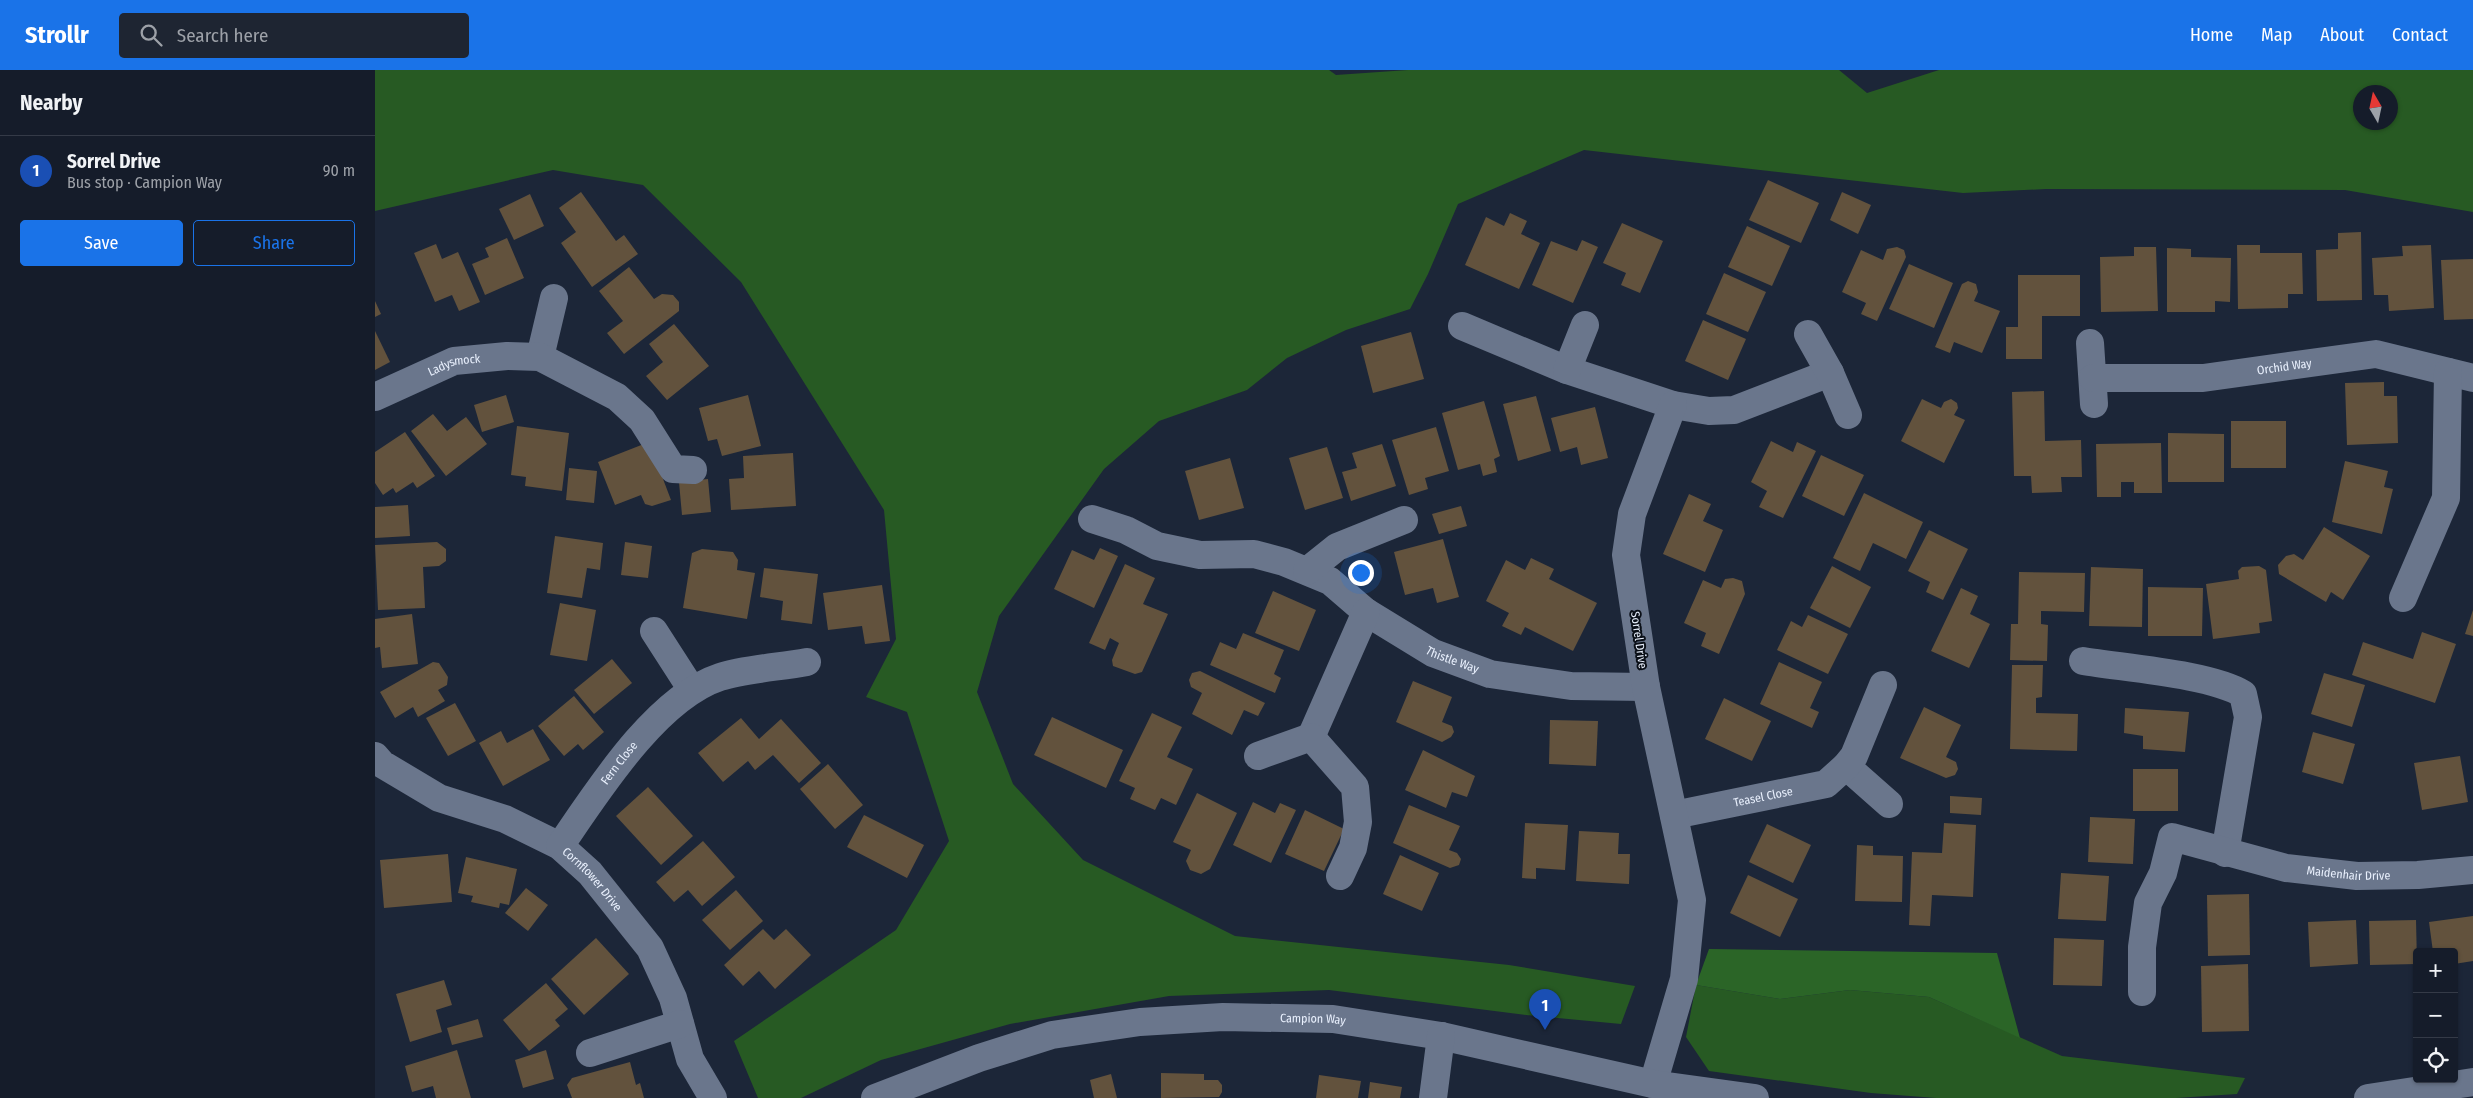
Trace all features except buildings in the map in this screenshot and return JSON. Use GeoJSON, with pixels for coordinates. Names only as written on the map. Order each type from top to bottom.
{"type":"FeatureCollection","features":[{"type":"Feature","properties":{"kind":"street"},"geometry":{"type":"LineString","coordinates":[[540,357],[555,298]]}},
{"type":"Feature","properties":{"kind":"street"},"geometry":{"type":"LineString","coordinates":[[1567,370],[1585,325]]}},
{"type":"Feature","properties":{"kind":"street"},"geometry":{"type":"LineString","coordinates":[[1462,326],[1567,370],[1673,405],[1709,411],[1735,410],[1831,373]]}},
{"type":"Feature","properties":{"kind":"street"},"geometry":{"type":"LineString","coordinates":[[1808,334],[1831,373],[1849,415]]}},
{"type":"Feature","properties":{"kind":"street","name":"Orchid Way"},"geometry":{"type":"LineString","coordinates":[[2089,343],[2093,391],[2376,354],[2461,375]]}},
{"type":"Feature","properties":{"kind":"street","name":"Ladysmock"},"geometry":{"type":"LineString","coordinates":[[375,397],[454,361],[507,356],[540,357],[617,397],[642,420],[673,469],[693,470]]}},
{"type":"Feature","properties":{"kind":"street"},"geometry":{"type":"LineString","coordinates":[[2403,598],[2446,498],[2461,375]]}},
{"type":"Feature","properties":{"kind":"street","name":"Sorrel Drive"},"geometry":{"type":"LineString","coordinates":[[1653,1084],[1683,979],[1692,900],[1646,687],[1627,555],[1631,514],[1673,405]]}},
{"type":"Feature","properties":{"kind":"street","name":"Thistle Way"},"geometry":{"type":"LineString","coordinates":[[1092,519],[1125,530],[1157,546],[1200,555],[1255,554],[1296,567],[1330,581],[1365,612],[1433,653],[1490,674],[1571,686],[1646,687]]}},
{"type":"Feature","properties":{"kind":"street"},"geometry":{"type":"LineString","coordinates":[[1296,567],[1337,547],[1404,520]]}},
{"type":"Feature","properties":{"kind":"street"},"geometry":{"type":"LineString","coordinates":[[1258,756],[1311,736],[1365,612]]}},
{"type":"Feature","properties":{"kind":"street"},"geometry":{"type":"LineString","coordinates":[[654,631],[692,690]]}},
{"type":"Feature","properties":{"kind":"street"},"geometry":{"type":"LineString","coordinates":[[2083,661],[2231,687],[2243,694],[2248,717],[2225,853]]}},
{"type":"Feature","properties":{"kind":"street","name":"Fern Close"},"geometry":{"type":"LineString","coordinates":[[560,846],[613,770],[667,710],[692,690],[721,676],[807,662]]}},
{"type":"Feature","properties":{"kind":"street","name":"Teasel Close"},"geometry":{"type":"LineString","coordinates":[[1674,815],[1825,784],[1846,766],[1854,756],[1883,685]]}},
{"type":"Feature","properties":{"kind":"street"},"geometry":{"type":"LineString","coordinates":[[1311,736],[1355,787],[1357,822],[1353,848],[1340,876]]}},
{"type":"Feature","properties":{"kind":"street","name":"Cornflower Drive"},"geometry":{"type":"LineString","coordinates":[[377,763],[439,798],[505,818],[560,846],[590,873],[650,948],[673,998],[690,1059],[713,1098]]}},
{"type":"Feature","properties":{"kind":"street"},"geometry":{"type":"LineString","coordinates":[[1846,766],[1889,804]]}},
{"type":"Feature","properties":{"kind":"street","name":"Maidenhair Drive"},"geometry":{"type":"LineString","coordinates":[[2142,992],[2142,947],[2148,903],[2163,872],[2173,837],[2225,853],[2286,868],[2357,876],[2418,875],[2473,870]]}},
{"type":"Feature","properties":{"kind":"street","name":"Campion Way"},"geometry":{"type":"LineString","coordinates":[[875,1098],[979,1058],[1053,1035],[1140,1022],[1223,1017],[1333,1020],[1441,1036],[1653,1084],[1755,1098]]}},
{"type":"Feature","properties":{"kind":"street"},"geometry":{"type":"LineString","coordinates":[[590,1053],[680,1024]]}},
{"type":"Feature","properties":{"kind":"street"},"geometry":{"type":"LineString","coordinates":[[1433,1098],[1441,1036]]}},
{"type":"Feature","properties":{"kind":"street"},"geometry":{"type":"LineString","coordinates":[[2368,1098],[2439,1092],[2473,1082]]}},
{"type":"Feature","properties":{"kind":"green space"},"geometry":{"type":"Polygon","coordinates":[[[375,70],[1329,70],[1336,75],[1408,70],[1839,70],[1867,93],[1939,70],[2473,70],[2473,212],[2345,190],[2046,189],[1963,193],[1584,150],[1458,204],[1428,274],[1410,309],[1346,330],[1287,358],[1247,390],[1159,421],[1104,469],[999,616],[977,692],[1013,784],[1083,860],[1235,936],[1509,965],[1635,986],[1621,1024],[1526,1015],[1329,990],[1169,996],[1010,1024],[881,1060],[801,1098],[758,1098],[734,1041],[896,930],[949,841],[907,712],[866,697],[896,639],[884,510],[741,282],[643,185],[553,170],[375,211],[375,70]]]}},
{"type":"Feature","properties":{"kind":"green space"},"geometry":{"type":"Polygon","coordinates":[[[1709,949],[1997,953],[2020,1038],[1929,997],[1850,990],[1780,999],[1696,985],[1709,949]]]}},
{"type":"Feature","properties":{"kind":"green space"},"geometry":{"type":"Polygon","coordinates":[[[1696,985],[1780,999],[1850,990],[1929,997],[2062,1056],[2245,1078],[2237,1094],[2176,1098],[1936,1098],[1871,1093],[1709,1071],[1686,1037],[1696,985]]]}},
{"type":"Feature","properties":{"kind":"place","name":"Sorrel Drive"},"geometry":{"type":"Point","coordinates":[1545,1030]}}]}
